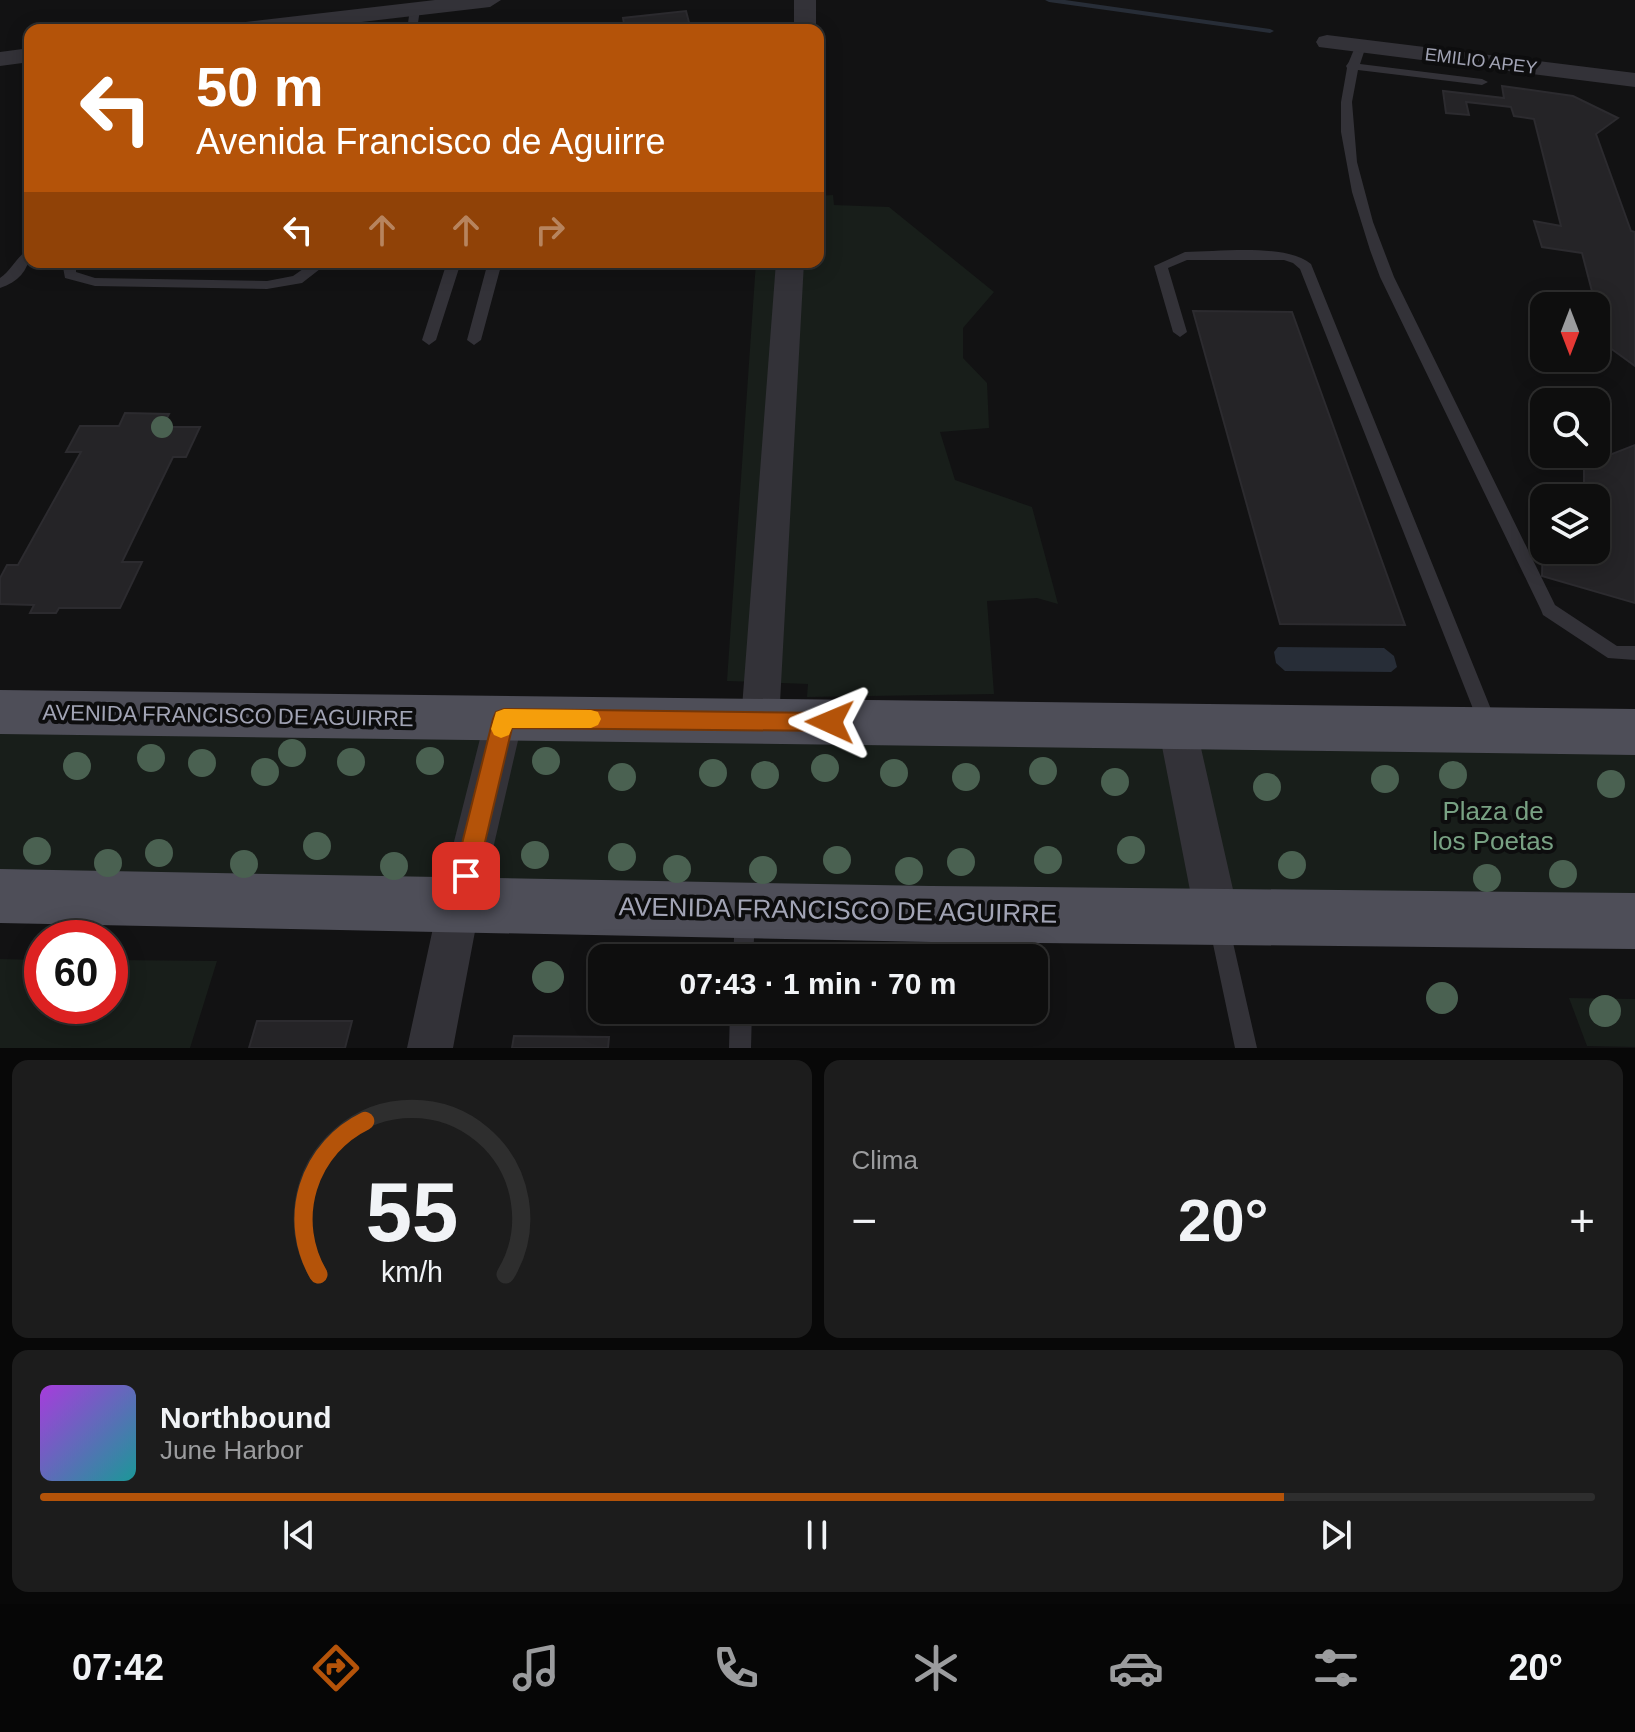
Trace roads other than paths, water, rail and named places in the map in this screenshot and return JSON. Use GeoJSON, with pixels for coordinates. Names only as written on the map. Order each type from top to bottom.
{"type":"FeatureCollection","features":[{"type":"Feature","properties":{"kind":"main road","name":"AVENIDA FRANCISCO DE AGUIRRE"},"geometry":{"type":"LineString","coordinates":[[0,712],[1635,732]]}},
{"type":"Feature","properties":{"kind":"main road","name":"AVENIDA FRANCISCO DE AGUIRRE"},"geometry":{"type":"LineString","coordinates":[[0,896],[459,905],[744,933],[1217,916],[1635,921]]}},
{"type":"Feature","properties":{"kind":"street"},"geometry":{"type":"LineString","coordinates":[[343,24],[413,20],[490,0]]}},
{"type":"Feature","properties":{"kind":"street"},"geometry":{"type":"LineString","coordinates":[[805,0],[805,24]]}},
{"type":"Feature","properties":{"kind":"street","name":"EMILIO APEY"},"geometry":{"type":"LineString","coordinates":[[1327,42],[1356,56],[1635,80]]}},
{"type":"Feature","properties":{"kind":"street"},"geometry":{"type":"LineString","coordinates":[[0,59],[24,56]]}},
{"type":"Feature","properties":{"kind":"street"},"geometry":{"type":"LineString","coordinates":[[760,721],[790,268]]}},
{"type":"Feature","properties":{"kind":"street"},"geometry":{"type":"LineString","coordinates":[[430,1048],[459,905],[504,719]]}},
{"type":"Feature","properties":{"kind":"street"},"geometry":{"type":"LineString","coordinates":[[1177,726],[1217,916]]}},
{"type":"Feature","properties":{"kind":"lane"},"geometry":{"type":"LineString","coordinates":[[1482,82],[1356,56],[1346,104],[1347,141],[1368,227],[1393,291],[1549,610],[1614,653],[1635,653]]}},
{"type":"Feature","properties":{"kind":"lane"},"geometry":{"type":"LineString","coordinates":[[1180,332],[1161,266],[1174,259],[1185,256],[1284,256],[1298,260],[1306,267],[1490,730]]}},
{"type":"Feature","properties":{"kind":"lane"},"geometry":{"type":"LineString","coordinates":[[0,284],[14,275],[24,261]]}},
{"type":"Feature","properties":{"kind":"lane"},"geometry":{"type":"LineString","coordinates":[[69,268],[70,275],[95,282],[267,285],[297,280],[314,268]]}},
{"type":"Feature","properties":{"kind":"lane"},"geometry":{"type":"LineString","coordinates":[[429,340],[452,268]]}},
{"type":"Feature","properties":{"kind":"lane"},"geometry":{"type":"LineString","coordinates":[[474,340],[493,268]]}},
{"type":"Feature","properties":{"kind":"lane"},"geometry":{"type":"LineString","coordinates":[[1217,916],[1246,1048]]}},
{"type":"Feature","properties":{"kind":"lane"},"geometry":{"type":"LineString","coordinates":[[740,1048],[741,1024]]}},
{"type":"Feature","properties":{"kind":"waterway"},"geometry":{"type":"LineString","coordinates":[[1049,0],[1270,31]]}},
{"type":"Feature","properties":{"kind":"park label","name":"Plaza de los Poetas"},"geometry":{"type":"Point","coordinates":[1493,826]}}]}
